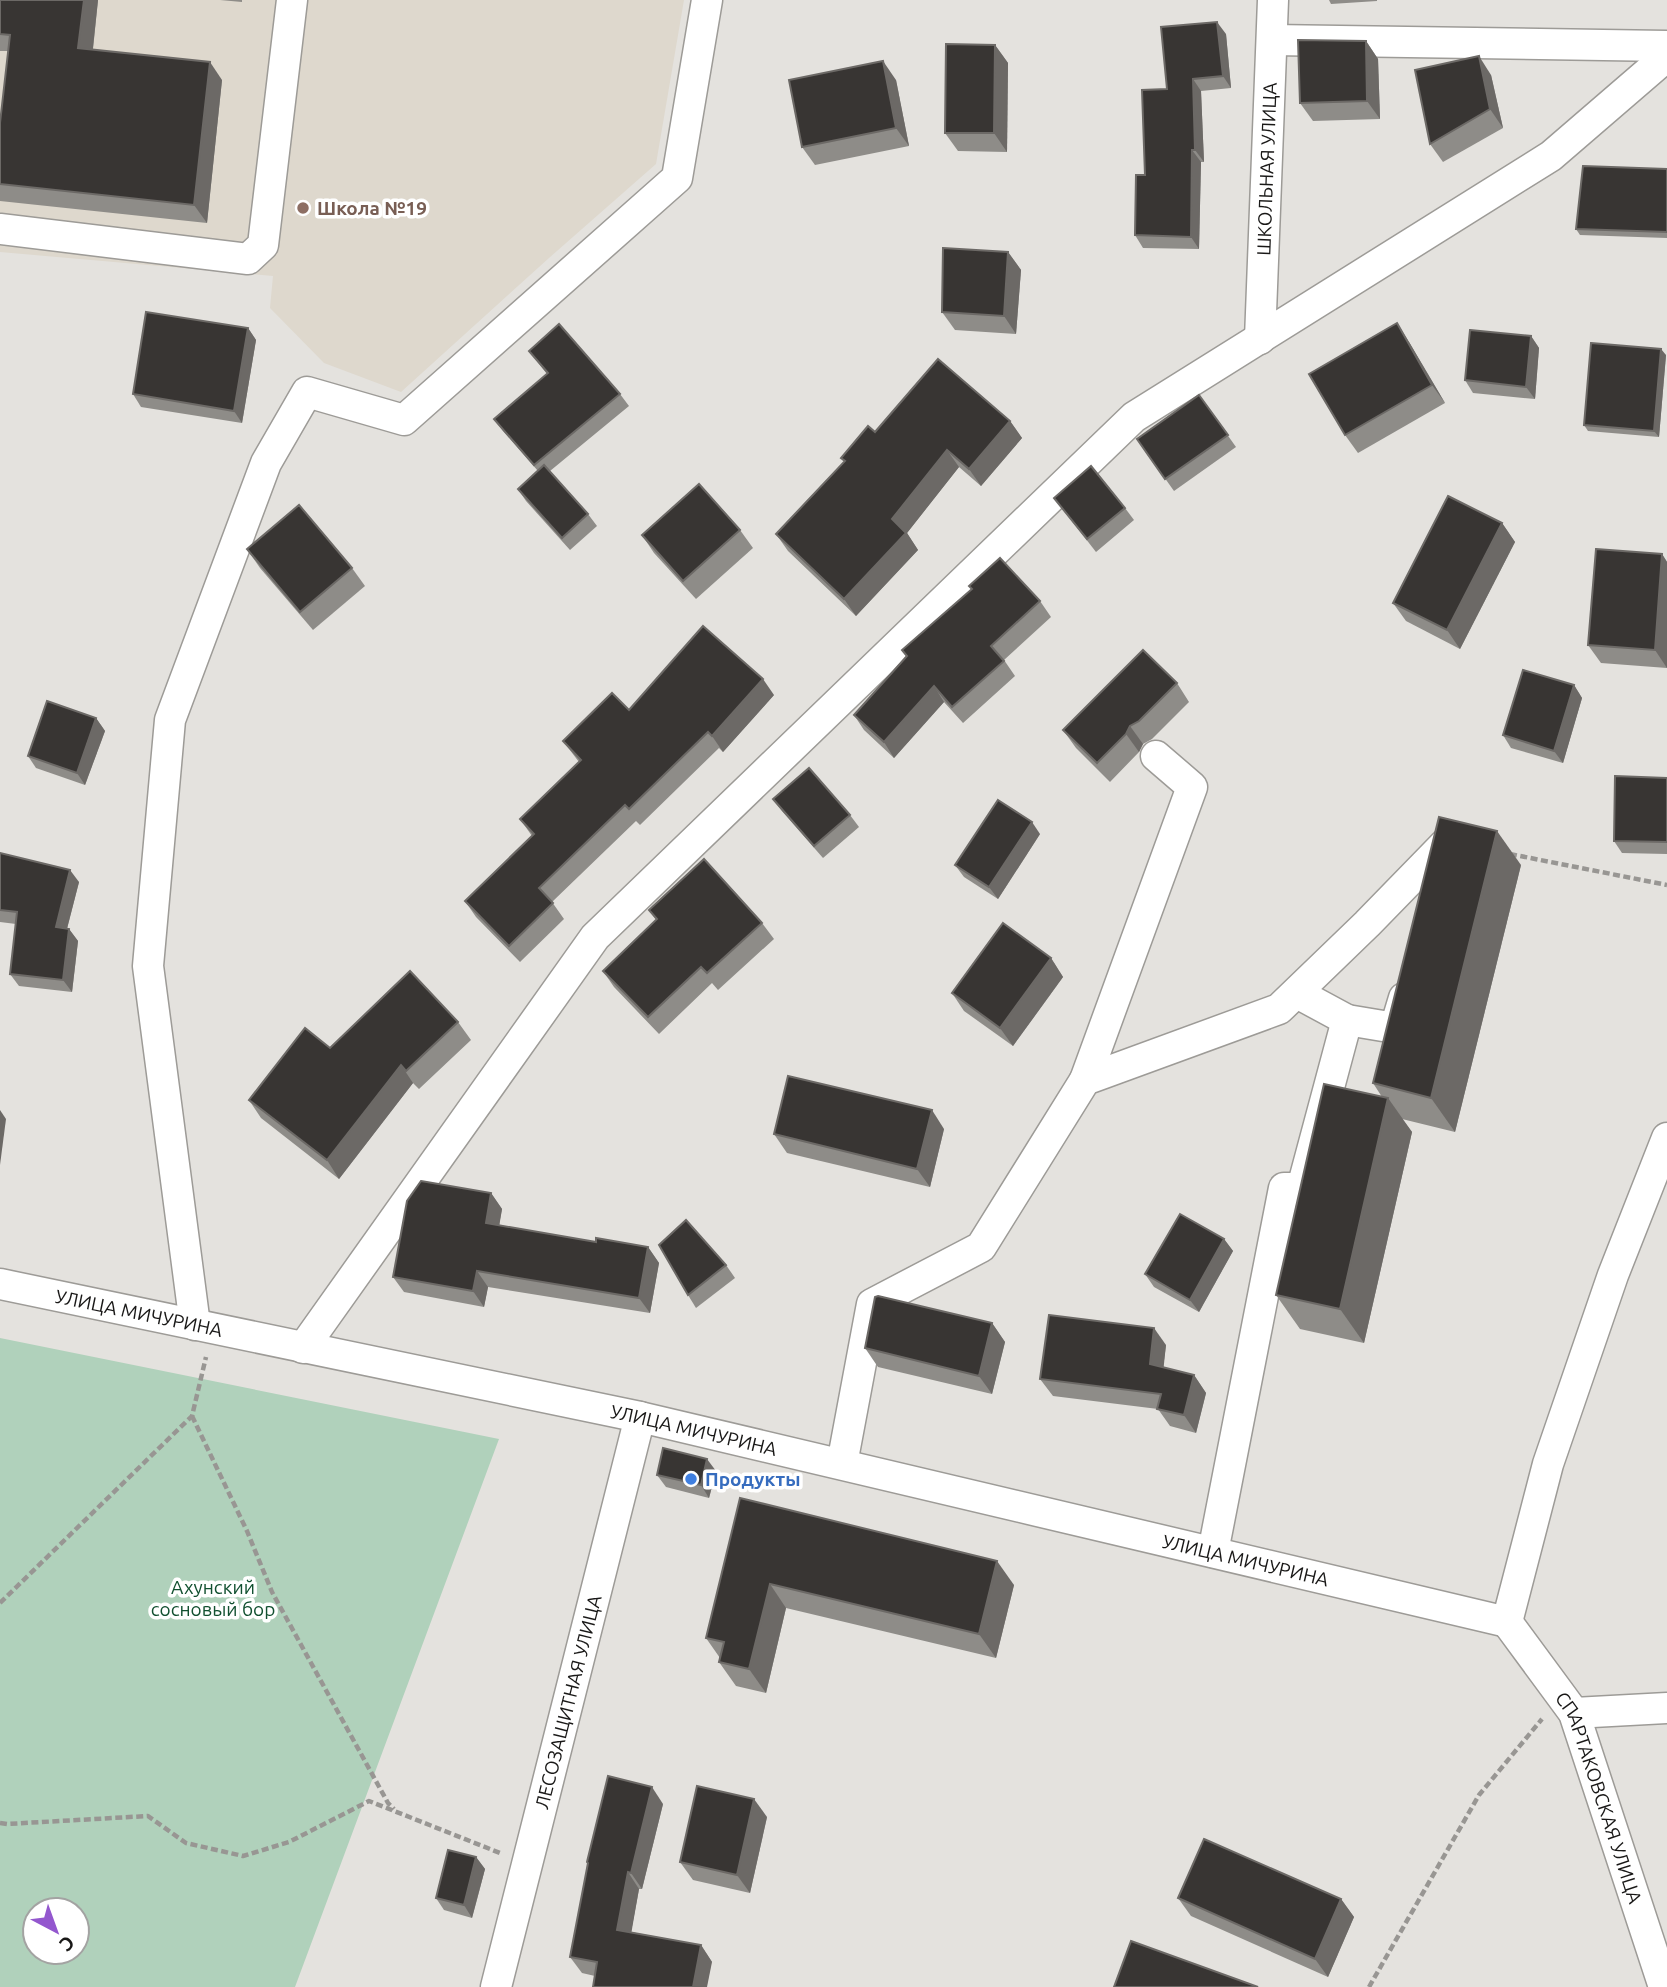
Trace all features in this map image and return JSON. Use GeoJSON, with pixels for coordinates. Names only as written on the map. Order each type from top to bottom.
{"type":"FeatureCollection","features":[{"type":"Feature","properties":{"kind":"street"},"geometry":{"type":"LineString","coordinates":[[0,229],[248,259],[263,245],[292,0]]}},
{"type":"Feature","properties":{"kind":"street"},"geometry":{"type":"LineString","coordinates":[[204,1327],[148,966],[170,720],[266,463],[307,392],[404,420],[677,177],[707,0]]}},
{"type":"Feature","properties":{"kind":"street","name":"ШКОЛЬНАЯ УЛИЦА"},"geometry":{"type":"LineString","coordinates":[[1260,339],[1273,0]]}},
{"type":"Feature","properties":{"kind":"street"},"geometry":{"type":"LineString","coordinates":[[1272,40],[1667,46]]}},
{"type":"Feature","properties":{"kind":"street"},"geometry":{"type":"LineString","coordinates":[[303,1348],[595,937],[1134,417],[1551,156],[1667,56]]}},
{"type":"Feature","properties":{"kind":"street"},"geometry":{"type":"LineString","coordinates":[[842,1464],[872,1304],[981,1247],[1085,1080],[1192,787],[1156,756]]}},
{"type":"Feature","properties":{"kind":"street"},"geometry":{"type":"LineString","coordinates":[[1085,1080],[1279,1009],[1446,844],[1431,896]]}},
{"type":"Feature","properties":{"kind":"street"},"geometry":{"type":"LineString","coordinates":[[1297,993],[1347,1020],[1395,1028],[1410,975]]}},
{"type":"Feature","properties":{"kind":"street"},"geometry":{"type":"LineString","coordinates":[[1213,1552],[1284,1188],[1302,1188],[1347,1020]]}},
{"type":"Feature","properties":{"kind":"street"},"geometry":{"type":"LineString","coordinates":[[1507,1622],[1548,1464],[1613,1275],[1667,1138]]}},
{"type":"Feature","properties":{"kind":"street","name":"УЛИЦА МИЧУРИНА"},"geometry":{"type":"LineString","coordinates":[[0,1284],[640,1417],[1507,1622]]}},
{"type":"Feature","properties":{"kind":"street","name":"ЛЕСОЗАЩИТНАЯ УЛИЦА"},"geometry":{"type":"LineString","coordinates":[[496,1987],[640,1417]]}},
{"type":"Feature","properties":{"kind":"street","name":"СПАРТАКОВСКАЯ УЛИЦА"},"geometry":{"type":"LineString","coordinates":[[1507,1622],[1561,1713],[1664,1987]]}},
{"type":"Feature","properties":{"kind":"street"},"geometry":{"type":"LineString","coordinates":[[1561,1713],[1667,1708]]}},
{"type":"Feature","properties":{"kind":"path"},"geometry":{"type":"LineString","coordinates":[[1506,853],[1667,885]]}},
{"type":"Feature","properties":{"kind":"path"},"geometry":{"type":"LineString","coordinates":[[204,1327],[192,1416],[247,1531],[272,1592],[374,1779],[388,1803],[397,1812]]}},
{"type":"Feature","properties":{"kind":"path"},"geometry":{"type":"LineString","coordinates":[[0,1603],[192,1416]]}},
{"type":"Feature","properties":{"kind":"path"},"geometry":{"type":"LineString","coordinates":[[1368,1987],[1479,1795],[1561,1713]]}},
{"type":"Feature","properties":{"kind":"path"},"geometry":{"type":"LineString","coordinates":[[0,1823],[148,1816],[187,1843],[243,1856],[289,1842],[369,1801],[527,1864]]}},
{"type":"Feature","properties":{"kind":"shaded area","name":"Школа №19"},"geometry":{"type":"Polygon","coordinates":[[[0,0],[684,0],[656,164],[401,392],[324,363],[270,308],[273,276],[0,252],[0,0]]]}},
{"type":"Feature","properties":{"kind":"green space","name":"Ахунский сосновый бор"},"geometry":{"type":"Polygon","coordinates":[[[0,1338],[499,1439],[295,1987],[0,1987],[0,1338]]]}},
{"type":"Feature","properties":{"kind":"building"},"geometry":{"type":"Polygon","coordinates":[[[0,0],[84,0],[78,48],[210,62],[194,205],[0,184],[0,123],[10,35],[0,34],[0,0]]]}},
{"type":"Feature","properties":{"kind":"building"},"geometry":{"type":"Polygon","coordinates":[[[1217,22],[1223,76],[1193,79],[1195,150],[1192,150],[1191,237],[1135,235],[1136,175],[1145,175],[1142,90],[1167,89],[1161,27],[1217,22]]]}},
{"type":"Feature","properties":{"kind":"building"},"geometry":{"type":"Polygon","coordinates":[[[1298,40],[1366,41],[1367,101],[1300,103],[1298,40]]]}},
{"type":"Feature","properties":{"kind":"building"},"geometry":{"type":"Polygon","coordinates":[[[946,44],[995,45],[994,133],[945,133],[946,44]]]}},
{"type":"Feature","properties":{"kind":"building"},"geometry":{"type":"Polygon","coordinates":[[[1479,56],[1490,109],[1430,144],[1415,70],[1479,56]]]}},
{"type":"Feature","properties":{"kind":"building"},"geometry":{"type":"Polygon","coordinates":[[[883,61],[896,128],[802,147],[789,80],[883,61]]]}},
{"type":"Feature","properties":{"kind":"building"},"geometry":{"type":"Polygon","coordinates":[[[1583,166],[1667,169],[1667,232],[1576,229],[1583,166]]]}},
{"type":"Feature","properties":{"kind":"building"},"geometry":{"type":"Polygon","coordinates":[[[943,248],[1008,252],[1004,316],[942,312],[943,248]]]}},
{"type":"Feature","properties":{"kind":"building"},"geometry":{"type":"Polygon","coordinates":[[[146,312],[248,328],[234,411],[133,394],[146,312]]]}},
{"type":"Feature","properties":{"kind":"building"},"geometry":{"type":"Polygon","coordinates":[[[1397,323],[1432,385],[1345,435],[1309,374],[1397,323]]]}},
{"type":"Feature","properties":{"kind":"building"},"geometry":{"type":"Polygon","coordinates":[[[559,324],[620,394],[534,465],[494,419],[548,373],[529,351],[559,324]]]}},
{"type":"Feature","properties":{"kind":"building"},"geometry":{"type":"Polygon","coordinates":[[[1470,330],[1531,336],[1526,387],[1465,380],[1470,330]]]}},
{"type":"Feature","properties":{"kind":"building"},"geometry":{"type":"Polygon","coordinates":[[[1591,343],[1661,349],[1654,431],[1584,425],[1591,343]]]}},
{"type":"Feature","properties":{"kind":"building"},"geometry":{"type":"Polygon","coordinates":[[[938,359],[1010,421],[969,469],[947,450],[892,519],[906,533],[844,599],[776,534],[845,461],[841,458],[868,426],[875,432],[938,359]]]}},
{"type":"Feature","properties":{"kind":"building"},"geometry":{"type":"Polygon","coordinates":[[[1199,395],[1228,435],[1165,479],[1137,439],[1199,395]]]}},
{"type":"Feature","properties":{"kind":"building"},"geometry":{"type":"Polygon","coordinates":[[[544,465],[588,514],[562,538],[518,489],[544,465]]]}},
{"type":"Feature","properties":{"kind":"building"},"geometry":{"type":"Polygon","coordinates":[[[1091,466],[1125,508],[1087,539],[1054,498],[1091,466]]]}},
{"type":"Feature","properties":{"kind":"building"},"geometry":{"type":"Polygon","coordinates":[[[699,484],[740,530],[683,581],[642,535],[699,484]]]}},
{"type":"Feature","properties":{"kind":"building"},"geometry":{"type":"Polygon","coordinates":[[[1448,496],[1502,523],[1447,630],[1393,603],[1448,496]]]}},
{"type":"Feature","properties":{"kind":"building"},"geometry":{"type":"Polygon","coordinates":[[[299,505],[352,568],[300,612],[247,549],[299,505]]]}},
{"type":"Feature","properties":{"kind":"building"},"geometry":{"type":"Polygon","coordinates":[[[1596,549],[1662,554],[1655,650],[1588,645],[1596,549]]]}},
{"type":"Feature","properties":{"kind":"building"},"geometry":{"type":"Polygon","coordinates":[[[1000,558],[1040,601],[991,646],[1004,661],[952,707],[934,686],[884,742],[854,715],[907,656],[902,650],[972,589],[969,586],[1000,558]]]}},
{"type":"Feature","properties":{"kind":"building"},"geometry":{"type":"Polygon","coordinates":[[[703,626],[763,679],[712,736],[708,732],[629,809],[625,805],[539,888],[553,903],[509,946],[465,901],[534,834],[520,819],[581,760],[563,741],[612,693],[629,710],[703,626]]]}},
{"type":"Feature","properties":{"kind":"building"},"geometry":{"type":"Polygon","coordinates":[[[1143,650],[1177,683],[1139,721],[1130,726],[1126,734],[1097,763],[1063,730],[1143,650]]]}},
{"type":"Feature","properties":{"kind":"building"},"geometry":{"type":"Polygon","coordinates":[[[1523,670],[1574,685],[1554,751],[1503,735],[1523,670]]]}},
{"type":"Feature","properties":{"kind":"building"},"geometry":{"type":"Polygon","coordinates":[[[47,701],[96,718],[77,773],[28,756],[47,701]]]}},
{"type":"Feature","properties":{"kind":"building"},"geometry":{"type":"Polygon","coordinates":[[[809,768],[850,815],[814,846],[773,799],[809,768]]]}},
{"type":"Feature","properties":{"kind":"building"},"geometry":{"type":"Polygon","coordinates":[[[1615,776],[1667,778],[1667,842],[1614,841],[1615,776]]]}},
{"type":"Feature","properties":{"kind":"building"},"geometry":{"type":"Polygon","coordinates":[[[998,800],[1032,822],[989,887],[955,865],[998,800]]]}},
{"type":"Feature","properties":{"kind":"building"},"geometry":{"type":"Polygon","coordinates":[[[1439,817],[1497,831],[1431,1098],[1373,1083],[1439,817]]]}},
{"type":"Feature","properties":{"kind":"building"},"geometry":{"type":"Polygon","coordinates":[[[0,853],[70,870],[56,927],[69,929],[63,980],[10,974],[17,912],[0,910],[0,853]]]}},
{"type":"Feature","properties":{"kind":"building"},"geometry":{"type":"Polygon","coordinates":[[[704,859],[762,923],[707,973],[701,967],[648,1017],[603,971],[657,919],[649,910],[704,859]]]}},
{"type":"Feature","properties":{"kind":"building"},"geometry":{"type":"Polygon","coordinates":[[[1003,923],[1051,958],[1000,1028],[952,993],[1003,923]]]}},
{"type":"Feature","properties":{"kind":"building"},"geometry":{"type":"Polygon","coordinates":[[[410,971],[458,1022],[406,1071],[401,1065],[327,1160],[249,1100],[305,1028],[330,1048],[410,971]]]}},
{"type":"Feature","properties":{"kind":"building"},"geometry":{"type":"Polygon","coordinates":[[[788,1076],[932,1110],[917,1169],[774,1134],[788,1076]]]}},
{"type":"Feature","properties":{"kind":"building"},"geometry":{"type":"Polygon","coordinates":[[[1324,1084],[1388,1098],[1340,1309],[1276,1295],[1324,1084]]]}},
{"type":"Feature","properties":{"kind":"building"},"geometry":{"type":"Polygon","coordinates":[[[421,1181],[491,1193],[486,1223],[596,1242],[596,1238],[648,1247],[639,1298],[477,1271],[473,1291],[393,1277],[407,1201],[421,1181]]]}},
{"type":"Feature","properties":{"kind":"building"},"geometry":{"type":"Polygon","coordinates":[[[1180,1214],[1224,1239],[1190,1300],[1145,1274],[1180,1214]]]}},
{"type":"Feature","properties":{"kind":"building"},"geometry":{"type":"Polygon","coordinates":[[[686,1220],[726,1265],[688,1295],[659,1245],[686,1220]]]}},
{"type":"Feature","properties":{"kind":"building"},"geometry":{"type":"Polygon","coordinates":[[[875,1297],[992,1323],[979,1376],[865,1348],[875,1297]]]}},
{"type":"Feature","properties":{"kind":"building"},"geometry":{"type":"Polygon","coordinates":[[[1049,1315],[1154,1328],[1150,1364],[1194,1375],[1184,1415],[1157,1409],[1161,1394],[1040,1379],[1049,1315]]]}},
{"type":"Feature","properties":{"kind":"building"},"geometry":{"type":"Polygon","coordinates":[[[663,1448],[707,1459],[701,1485],[657,1475],[663,1448]]]}},
{"type":"Feature","properties":{"kind":"building"},"geometry":{"type":"Polygon","coordinates":[[[740,1498],[997,1561],[979,1634],[770,1584],[749,1669],[719,1662],[724,1642],[706,1638],[740,1498]]]}},
{"type":"Feature","properties":{"kind":"building"},"geometry":{"type":"Polygon","coordinates":[[[608,1776],[652,1787],[631,1873],[628,1872],[617,1930],[701,1945],[693,1987],[593,1987],[597,1962],[570,1957],[587,1862],[608,1776]]]}},
{"type":"Feature","properties":{"kind":"building"},"geometry":{"type":"Polygon","coordinates":[[[697,1786],[754,1799],[737,1875],[680,1862],[697,1786]]]}},
{"type":"Feature","properties":{"kind":"building"},"geometry":{"type":"Polygon","coordinates":[[[1204,1839],[1341,1899],[1315,1959],[1178,1898],[1204,1839]]]}},
{"type":"Feature","properties":{"kind":"building"},"geometry":{"type":"Polygon","coordinates":[[[448,1850],[476,1857],[464,1905],[436,1898],[448,1850]]]}},
{"type":"Feature","properties":{"kind":"building"},"geometry":{"type":"Polygon","coordinates":[[[1131,1941],[1258,1987],[1114,1987],[1131,1941]]]}},
{"type":"Feature","properties":{"kind":"place","name":"Школа №19"},"geometry":{"type":"Point","coordinates":[303,208]}},
{"type":"Feature","properties":{"kind":"place","name":"Продукты"},"geometry":{"type":"Point","coordinates":[691,1479]}}]}
